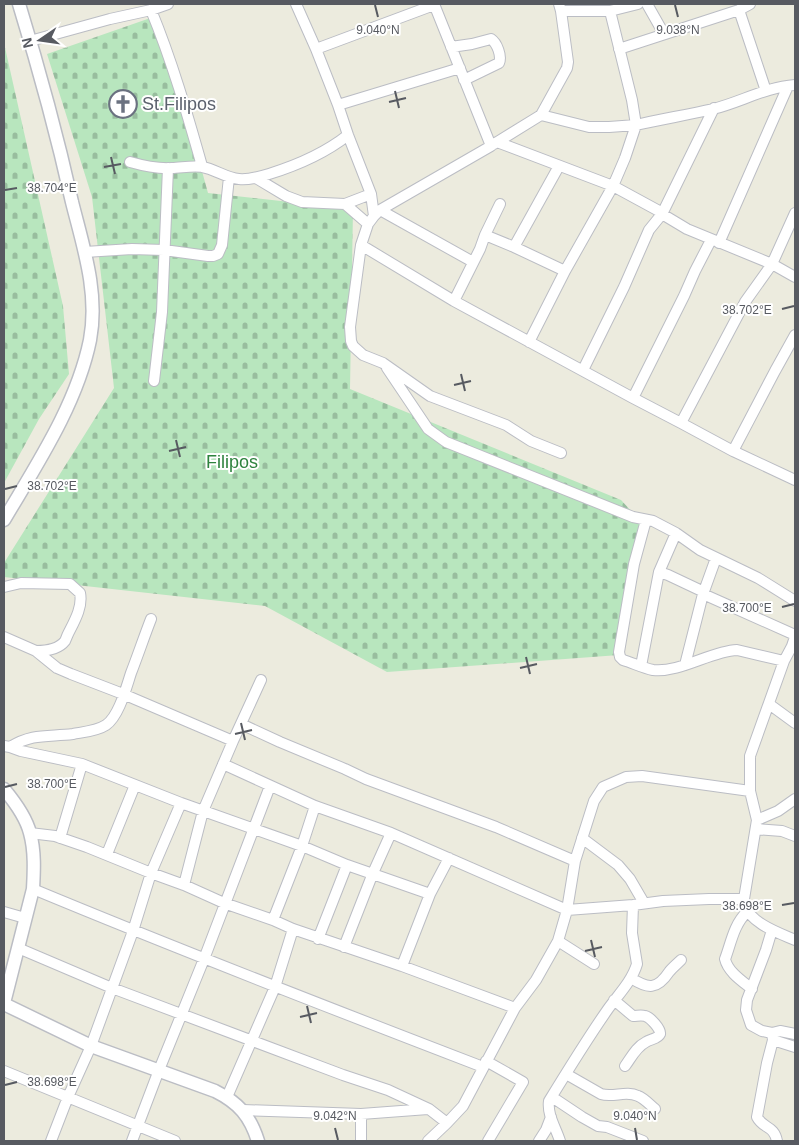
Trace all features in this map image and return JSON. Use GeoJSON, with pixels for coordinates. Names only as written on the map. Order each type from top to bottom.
{"type":"FeatureCollection","features":[{"type":"Feature","properties":{"kind":"street"},"geometry":{"type":"LineString","coordinates":[[4,520],[55,431],[75,390],[91,337],[92,302],[85,252],[54,125],[19,4]]}},
{"type":"Feature","properties":{"kind":"street"},"geometry":{"type":"LineString","coordinates":[[30,41],[168,4]]}},
{"type":"Feature","properties":{"kind":"street"},"geometry":{"type":"LineString","coordinates":[[296,4],[316,49],[371,194],[374,217],[361,245],[350,327],[353,346],[364,355],[383,363],[430,396],[506,425],[531,441],[560,453]]}},
{"type":"Feature","properties":{"kind":"street"},"geometry":{"type":"LineString","coordinates":[[316,49],[434,4],[464,80],[494,144],[613,186],[687,229],[772,264],[795,277]]}},
{"type":"Feature","properties":{"kind":"street"},"geometry":{"type":"LineString","coordinates":[[374,217],[541,116],[567,68],[568,62],[560,7],[610,11],[638,4]]}},
{"type":"Feature","properties":{"kind":"street"},"geometry":{"type":"LineString","coordinates":[[647,4],[664,34]]}},
{"type":"Feature","properties":{"kind":"street"},"geometry":{"type":"LineString","coordinates":[[620,48],[739,10],[750,4]]}},
{"type":"Feature","properties":{"kind":"street"},"geometry":{"type":"LineString","coordinates":[[151,10],[182,96],[202,166]]}},
{"type":"Feature","properties":{"kind":"street"},"geometry":{"type":"LineString","coordinates":[[739,10],[766,91]]}},
{"type":"Feature","properties":{"kind":"street"},"geometry":{"type":"LineString","coordinates":[[529,342],[565,271],[613,186],[636,125],[632,100],[610,11]]}},
{"type":"Feature","properties":{"kind":"street"},"geometry":{"type":"LineString","coordinates":[[452,47],[491,39],[495,42],[501,57],[499,63],[464,80]]}},
{"type":"Feature","properties":{"kind":"street"},"geometry":{"type":"LineString","coordinates":[[338,105],[460,68]]}},
{"type":"Feature","properties":{"kind":"street"},"geometry":{"type":"LineString","coordinates":[[541,116],[589,127],[636,125],[714,108],[766,91],[792,85]]}},
{"type":"Feature","properties":{"kind":"street"},"geometry":{"type":"LineString","coordinates":[[633,398],[695,270],[715,241],[792,85]]}},
{"type":"Feature","properties":{"kind":"street"},"geometry":{"type":"LineString","coordinates":[[583,370],[624,288],[648,230],[662,214],[714,108]]}},
{"type":"Feature","properties":{"kind":"street"},"geometry":{"type":"LineString","coordinates":[[130,162],[145,167],[202,166],[229,177],[245,180],[288,167],[320,154],[348,135]]}},
{"type":"Feature","properties":{"kind":"street"},"geometry":{"type":"LineString","coordinates":[[514,247],[560,166]]}},
{"type":"Feature","properties":{"kind":"street"},"geometry":{"type":"LineString","coordinates":[[154,381],[162,312],[168,168]]}},
{"type":"Feature","properties":{"kind":"street"},"geometry":{"type":"LineString","coordinates":[[85,252],[132,249],[164,250],[208,256],[218,254],[222,245],[229,177]]}},
{"type":"Feature","properties":{"kind":"street"},"geometry":{"type":"LineString","coordinates":[[256,178],[286,196],[302,202],[346,204],[473,262]]}},
{"type":"Feature","properties":{"kind":"street"},"geometry":{"type":"LineString","coordinates":[[346,204],[371,194]]}},
{"type":"Feature","properties":{"kind":"street"},"geometry":{"type":"LineString","coordinates":[[454,300],[500,204]]}},
{"type":"Feature","properties":{"kind":"street"},"geometry":{"type":"LineString","coordinates":[[682,422],[745,302],[772,264],[795,213]]}},
{"type":"Feature","properties":{"kind":"street"},"geometry":{"type":"LineString","coordinates":[[486,235],[565,271]]}},
{"type":"Feature","properties":{"kind":"street"},"geometry":{"type":"LineString","coordinates":[[361,245],[529,342],[682,422],[733,451],[795,480]]}},
{"type":"Feature","properties":{"kind":"street"},"geometry":{"type":"LineString","coordinates":[[733,451],[795,335]]}},
{"type":"Feature","properties":{"kind":"street"},"geometry":{"type":"LineString","coordinates":[[383,363],[428,429],[446,442],[633,517],[653,521],[676,533],[700,550],[758,578],[795,601]]}},
{"type":"Feature","properties":{"kind":"street"},"geometry":{"type":"LineString","coordinates":[[646,520],[634,564],[618,652],[620,657],[623,660],[654,670],[685,665],[723,652],[737,650],[784,660]]}},
{"type":"Feature","properties":{"kind":"street"},"geometry":{"type":"LineString","coordinates":[[642,666],[659,572],[676,533]]}},
{"type":"Feature","properties":{"kind":"street"},"geometry":{"type":"LineString","coordinates":[[685,665],[703,593],[716,558]]}},
{"type":"Feature","properties":{"kind":"street"},"geometry":{"type":"LineString","coordinates":[[659,572],[794,641],[784,660],[750,756],[750,790],[756,825],[744,899],[747,912],[755,919],[772,930],[795,940]]}},
{"type":"Feature","properties":{"kind":"street"},"geometry":{"type":"LineString","coordinates":[[4,587],[21,583],[70,584],[80,593],[79,608],[74,623],[64,641],[50,651],[36,652]]}},
{"type":"Feature","properties":{"kind":"street"},"geometry":{"type":"LineString","coordinates":[[7,747],[29,738],[72,734],[102,728],[112,721],[151,619]]}},
{"type":"Feature","properties":{"kind":"street"},"geometry":{"type":"LineString","coordinates":[[4,637],[36,652],[57,668],[233,741]]}},
{"type":"Feature","properties":{"kind":"street"},"geometry":{"type":"LineString","coordinates":[[184,885],[203,811],[262,680]]}},
{"type":"Feature","properties":{"kind":"street"},"geometry":{"type":"LineString","coordinates":[[769,704],[795,723]]}},
{"type":"Feature","properties":{"kind":"street"},"geometry":{"type":"LineString","coordinates":[[241,724],[366,779],[496,827],[575,860]]}},
{"type":"Feature","properties":{"kind":"street"},"geometry":{"type":"LineString","coordinates":[[7,747],[20,752],[82,764],[181,803],[430,894]]}},
{"type":"Feature","properties":{"kind":"street"},"geometry":{"type":"LineString","coordinates":[[60,838],[82,764]]}},
{"type":"Feature","properties":{"kind":"street"},"geometry":{"type":"LineString","coordinates":[[223,764],[315,806],[392,833],[567,910],[644,903],[744,899]]}},
{"type":"Feature","properties":{"kind":"street"},"geometry":{"type":"LineString","coordinates":[[428,1141],[463,1106],[515,1008],[536,980],[558,941],[567,910],[575,860],[594,801],[603,787],[626,778],[642,776],[750,790]]}},
{"type":"Feature","properties":{"kind":"street"},"geometry":{"type":"LineString","coordinates":[[107,854],[135,785]]}},
{"type":"Feature","properties":{"kind":"street"},"geometry":{"type":"LineString","coordinates":[[132,1141],[270,786]]}},
{"type":"Feature","properties":{"kind":"street"},"geometry":{"type":"LineString","coordinates":[[4,789],[21,813],[30,833],[34,861],[33,889],[4,1000],[91,1046],[227,1097],[243,1110],[258,1141]]}},
{"type":"Feature","properties":{"kind":"street"},"geometry":{"type":"LineString","coordinates":[[756,825],[795,799]]}},
{"type":"Feature","properties":{"kind":"street"},"geometry":{"type":"LineString","coordinates":[[51,1141],[91,1046],[133,931],[151,874],[181,803]]}},
{"type":"Feature","properties":{"kind":"street"},"geometry":{"type":"LineString","coordinates":[[273,920],[302,846],[315,806]]}},
{"type":"Feature","properties":{"kind":"street"},"geometry":{"type":"LineString","coordinates":[[756,825],[795,836]]}},
{"type":"Feature","properties":{"kind":"street"},"geometry":{"type":"LineString","coordinates":[[30,833],[60,838],[107,854],[224,903],[515,1008]]}},
{"type":"Feature","properties":{"kind":"street"},"geometry":{"type":"LineString","coordinates":[[344,947],[373,873],[392,833]]}},
{"type":"Feature","properties":{"kind":"street"},"geometry":{"type":"LineString","coordinates":[[582,838],[618,865],[630,879],[644,903]]}},
{"type":"Feature","properties":{"kind":"street"},"geometry":{"type":"LineString","coordinates":[[402,966],[430,894],[449,858]]}},
{"type":"Feature","properties":{"kind":"street"},"geometry":{"type":"LineString","coordinates":[[318,938],[347,865]]}},
{"type":"Feature","properties":{"kind":"street"},"geometry":{"type":"LineString","coordinates":[[33,889],[275,987],[485,1064],[523,1082],[488,1141]]}},
{"type":"Feature","properties":{"kind":"street"},"geometry":{"type":"LineString","coordinates":[[539,1141],[546,1130],[550,1117],[549,1104],[552,1097],[614,1000],[631,978],[637,964],[632,933],[633,905]]}},
{"type":"Feature","properties":{"kind":"street"},"geometry":{"type":"LineString","coordinates":[[4,912],[25,918]]}},
{"type":"Feature","properties":{"kind":"street"},"geometry":{"type":"LineString","coordinates":[[747,912],[739,920],[735,929],[726,963],[752,989]]}},
{"type":"Feature","properties":{"kind":"street"},"geometry":{"type":"LineString","coordinates":[[227,1097],[275,987],[294,929]]}},
{"type":"Feature","properties":{"kind":"street"},"geometry":{"type":"LineString","coordinates":[[772,930],[747,1000],[746,1010],[751,1025],[795,1047]]}},
{"type":"Feature","properties":{"kind":"street"},"geometry":{"type":"LineString","coordinates":[[558,941],[594,964]]}},
{"type":"Feature","properties":{"kind":"street"},"geometry":{"type":"LineString","coordinates":[[18,948],[112,988],[250,1041],[388,1090],[429,1109],[448,1123]]}},
{"type":"Feature","properties":{"kind":"street"},"geometry":{"type":"LineString","coordinates":[[631,978],[642,985],[654,987],[681,960]]}},
{"type":"Feature","properties":{"kind":"street"},"geometry":{"type":"LineString","coordinates":[[614,1000],[633,1016],[644,1015],[650,1019],[660,1034],[636,1050],[625,1066]]}},
{"type":"Feature","properties":{"kind":"street"},"geometry":{"type":"LineString","coordinates":[[777,1141],[772,1129],[759,1122],[756,1117],[772,1036],[780,1030],[795,1034]]}},
{"type":"Feature","properties":{"kind":"street"},"geometry":{"type":"LineString","coordinates":[[4,1071],[175,1141]]}},
{"type":"Feature","properties":{"kind":"street"},"geometry":{"type":"LineString","coordinates":[[566,1074],[607,1096],[624,1094],[640,1096],[655,1109]]}},
{"type":"Feature","properties":{"kind":"street"},"geometry":{"type":"LineString","coordinates":[[552,1097],[566,1108],[598,1126],[607,1127],[643,1141]]}},
{"type":"Feature","properties":{"kind":"street"},"geometry":{"type":"LineString","coordinates":[[243,1110],[361,1114],[429,1109]]}},
{"type":"Feature","properties":{"kind":"street"},"geometry":{"type":"LineString","coordinates":[[361,1114],[361,1141]]}},
{"type":"Feature","properties":{"kind":"street"},"geometry":{"type":"LineString","coordinates":[[550,1117],[560,1141]]}},
{"type":"Feature","properties":{"kind":"green space","name":"Filipos"},"geometry":{"type":"Polygon","coordinates":[[[159,15],[208,193],[353,209],[350,389],[621,500],[646,527],[619,655],[387,672],[265,606],[4,577],[4,563],[114,388],[92,197],[47,54],[159,15]]]}},
{"type":"Feature","properties":{"kind":"green space"},"geometry":{"type":"Polygon","coordinates":[[[4,43],[63,306],[69,374],[39,419],[4,483],[4,43]]]}},
{"type":"Feature","properties":{"kind":"place","name":"St.Filipos"},"geometry":{"type":"Point","coordinates":[123,104]}}]}
